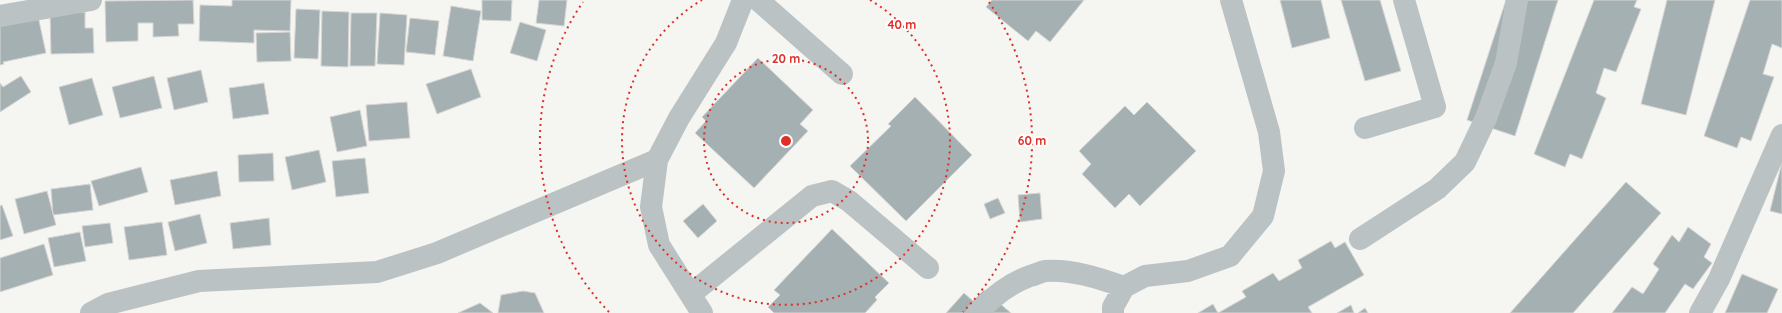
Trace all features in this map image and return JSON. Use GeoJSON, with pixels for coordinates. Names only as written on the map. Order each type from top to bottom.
{"type":"FeatureCollection","features":[{"type":"Feature","properties":{"kind":"street"},"geometry":{"type":"LineString","coordinates":[[0,16],[91,0]]}},
{"type":"Feature","properties":{"kind":"street"},"geometry":{"type":"LineString","coordinates":[[702,313],[659,245],[651,207],[657,160],[678,118],[726,44],[743,0]]}},
{"type":"Feature","properties":{"kind":"street"},"geometry":{"type":"LineString","coordinates":[[758,0],[842,74]]}},
{"type":"Feature","properties":{"kind":"street"},"geometry":{"type":"LineString","coordinates":[[1113,313],[1113,307],[1124,287],[1145,276],[1188,271],[1230,256],[1263,216],[1274,171],[1269,132],[1231,0]]}},
{"type":"Feature","properties":{"kind":"street"},"geometry":{"type":"LineString","coordinates":[[1365,128],[1435,107],[1404,0]]}},
{"type":"Feature","properties":{"kind":"street"},"geometry":{"type":"LineString","coordinates":[[1360,239],[1436,189],[1466,162],[1486,118],[1506,63],[1517,0]]}},
{"type":"Feature","properties":{"kind":"street"},"geometry":{"type":"LineString","coordinates":[[1700,313],[1719,279],[1782,135]]}},
{"type":"Feature","properties":{"kind":"street"},"geometry":{"type":"LineString","coordinates":[[91,313],[108,304],[199,281],[377,272],[437,253],[657,160]]}},
{"type":"Feature","properties":{"kind":"street"},"geometry":{"type":"LineString","coordinates":[[691,294],[812,196],[832,191],[848,201],[928,268]]}},
{"type":"Feature","properties":{"kind":"street"},"geometry":{"type":"LineString","coordinates":[[977,313],[995,295],[1017,281],[1044,271],[1070,273],[1101,279],[1124,287]]}},
{"type":"Feature","properties":{"kind":"building"},"geometry":{"type":"Polygon","coordinates":[[[193,0],[194,24],[178,24],[179,36],[153,37],[153,23],[138,23],[138,41],[106,42],[105,1],[193,0]]]}},
{"type":"Feature","properties":{"kind":"building"},"geometry":{"type":"Polygon","coordinates":[[[232,0],[291,0],[290,31],[254,30],[254,43],[199,41],[200,5],[232,6],[232,0]]]}},
{"type":"Feature","properties":{"kind":"building"},"geometry":{"type":"Polygon","coordinates":[[[482,0],[512,0],[511,21],[482,20],[482,0]]]}},
{"type":"Feature","properties":{"kind":"building"},"geometry":{"type":"Polygon","coordinates":[[[539,0],[567,0],[564,26],[536,23],[539,0]]]}},
{"type":"Feature","properties":{"kind":"building"},"geometry":{"type":"Polygon","coordinates":[[[992,0],[1084,0],[1050,42],[1036,31],[1028,41],[986,7],[992,0]]]}},
{"type":"Feature","properties":{"kind":"building"},"geometry":{"type":"Polygon","coordinates":[[[1280,0],[1321,0],[1330,38],[1292,48],[1280,0]]]}},
{"type":"Feature","properties":{"kind":"building"},"geometry":{"type":"Polygon","coordinates":[[[1341,0],[1380,0],[1401,71],[1365,81],[1341,0]]]}},
{"type":"Feature","properties":{"kind":"building"},"geometry":{"type":"Polygon","coordinates":[[[1506,0],[1558,0],[1515,136],[1467,120],[1506,0]]]}},
{"type":"Feature","properties":{"kind":"building"},"geometry":{"type":"Polygon","coordinates":[[[1594,0],[1637,0],[1634,7],[1641,9],[1616,72],[1604,68],[1596,93],[1606,98],[1582,159],[1570,154],[1565,167],[1534,154],[1594,0]]]}},
{"type":"Feature","properties":{"kind":"building"},"geometry":{"type":"Polygon","coordinates":[[[1667,0],[1715,0],[1686,115],[1641,104],[1667,0]]]}},
{"type":"Feature","properties":{"kind":"building"},"geometry":{"type":"Polygon","coordinates":[[[1750,0],[1782,0],[1782,48],[1772,44],[1763,74],[1774,77],[1751,141],[1741,137],[1737,148],[1704,136],[1750,0]]]}},
{"type":"Feature","properties":{"kind":"building"},"geometry":{"type":"Polygon","coordinates":[[[451,6],[481,11],[473,61],[443,56],[451,6]]]}},
{"type":"Feature","properties":{"kind":"building"},"geometry":{"type":"Polygon","coordinates":[[[296,9],[320,10],[318,59],[294,58],[296,9]]]}},
{"type":"Feature","properties":{"kind":"building"},"geometry":{"type":"Polygon","coordinates":[[[322,11],[349,12],[348,67],[321,66],[322,11]]]}},
{"type":"Feature","properties":{"kind":"building"},"geometry":{"type":"Polygon","coordinates":[[[50,12],[85,12],[85,28],[93,28],[94,53],[51,54],[50,12]]]}},
{"type":"Feature","properties":{"kind":"building"},"geometry":{"type":"Polygon","coordinates":[[[351,13],[377,13],[375,66],[350,66],[351,13]]]}},
{"type":"Feature","properties":{"kind":"building"},"geometry":{"type":"Polygon","coordinates":[[[380,13],[407,15],[404,65],[377,64],[380,13]]]}},
{"type":"Feature","properties":{"kind":"building"},"geometry":{"type":"Polygon","coordinates":[[[38,16],[46,53],[3,62],[4,64],[0,65],[0,24],[38,16]]]}},
{"type":"Feature","properties":{"kind":"building"},"geometry":{"type":"Polygon","coordinates":[[[410,18],[439,21],[435,55],[406,52],[410,18]]]}},
{"type":"Feature","properties":{"kind":"building"},"geometry":{"type":"Polygon","coordinates":[[[520,22],[546,30],[537,61],[510,53],[520,22]]]}},
{"type":"Feature","properties":{"kind":"building"},"geometry":{"type":"Polygon","coordinates":[[[290,32],[291,61],[257,62],[256,33],[290,32]]]}},
{"type":"Feature","properties":{"kind":"building"},"geometry":{"type":"Polygon","coordinates":[[[758,58],[813,110],[800,124],[808,131],[754,188],[695,133],[706,121],[702,117],[758,58]]]}},
{"type":"Feature","properties":{"kind":"building"},"geometry":{"type":"Polygon","coordinates":[[[471,69],[481,97],[437,114],[426,84],[471,69]]]}},
{"type":"Feature","properties":{"kind":"building"},"geometry":{"type":"Polygon","coordinates":[[[201,70],[208,102],[174,110],[167,78],[201,70]]]}},
{"type":"Feature","properties":{"kind":"building"},"geometry":{"type":"Polygon","coordinates":[[[21,76],[31,92],[0,112],[0,83],[3,87],[21,76]]]}},
{"type":"Feature","properties":{"kind":"building"},"geometry":{"type":"Polygon","coordinates":[[[154,76],[162,108],[120,118],[112,87],[154,76]]]}},
{"type":"Feature","properties":{"kind":"building"},"geometry":{"type":"Polygon","coordinates":[[[92,78],[103,115],[69,125],[59,87],[92,78]]]}},
{"type":"Feature","properties":{"kind":"building"},"geometry":{"type":"Polygon","coordinates":[[[264,83],[269,114],[233,119],[229,88],[264,83]]]}},
{"type":"Feature","properties":{"kind":"building"},"geometry":{"type":"Polygon","coordinates":[[[915,97],[972,155],[906,221],[850,166],[891,126],[888,124],[915,97]]]}},
{"type":"Feature","properties":{"kind":"building"},"geometry":{"type":"Polygon","coordinates":[[[407,102],[410,138],[369,141],[366,105],[407,102]]]}},
{"type":"Feature","properties":{"kind":"building"},"geometry":{"type":"Polygon","coordinates":[[[1147,102],[1196,151],[1140,206],[1129,194],[1115,208],[1082,174],[1091,164],[1079,151],[1125,106],[1134,115],[1147,102]]]}},
{"type":"Feature","properties":{"kind":"building"},"geometry":{"type":"Polygon","coordinates":[[[360,110],[367,146],[337,152],[330,117],[360,110]]]}},
{"type":"Feature","properties":{"kind":"building"},"geometry":{"type":"Polygon","coordinates":[[[319,150],[326,182],[292,190],[285,157],[319,150]]]}},
{"type":"Feature","properties":{"kind":"building"},"geometry":{"type":"Polygon","coordinates":[[[273,153],[274,181],[239,182],[238,155],[273,153]]]}},
{"type":"Feature","properties":{"kind":"building"},"geometry":{"type":"Polygon","coordinates":[[[365,158],[369,193],[336,197],[332,161],[365,158]]]}},
{"type":"Feature","properties":{"kind":"building"},"geometry":{"type":"Polygon","coordinates":[[[1782,162],[1782,214],[1770,211],[1782,162]]]}},
{"type":"Feature","properties":{"kind":"building"},"geometry":{"type":"Polygon","coordinates":[[[141,167],[148,192],[99,206],[91,181],[141,167]]]}},
{"type":"Feature","properties":{"kind":"building"},"geometry":{"type":"Polygon","coordinates":[[[217,171],[221,196],[175,205],[170,180],[217,171]]]}},
{"type":"Feature","properties":{"kind":"building"},"geometry":{"type":"Polygon","coordinates":[[[1626,182],[1661,213],[1573,313],[1510,313],[1626,182]]]}},
{"type":"Feature","properties":{"kind":"building"},"geometry":{"type":"Polygon","coordinates":[[[90,184],[93,210],[53,215],[51,189],[90,184]]]}},
{"type":"Feature","properties":{"kind":"building"},"geometry":{"type":"Polygon","coordinates":[[[47,191],[56,225],[24,234],[15,199],[47,191]]]}},
{"type":"Feature","properties":{"kind":"building"},"geometry":{"type":"Polygon","coordinates":[[[1040,193],[1042,219],[1020,222],[1018,195],[1040,193]]]}},
{"type":"Feature","properties":{"kind":"building"},"geometry":{"type":"Polygon","coordinates":[[[998,198],[1005,213],[990,219],[984,204],[998,198]]]}},
{"type":"Feature","properties":{"kind":"building"},"geometry":{"type":"Polygon","coordinates":[[[703,204],[717,221],[698,238],[683,221],[703,204]]]}},
{"type":"Feature","properties":{"kind":"building"},"geometry":{"type":"Polygon","coordinates":[[[2,205],[13,236],[0,240],[0,206],[2,205]]]}},
{"type":"Feature","properties":{"kind":"building"},"geometry":{"type":"Polygon","coordinates":[[[200,214],[207,243],[175,251],[168,222],[200,214]]]}},
{"type":"Feature","properties":{"kind":"building"},"geometry":{"type":"Polygon","coordinates":[[[269,218],[271,245],[233,249],[230,223],[269,218]]]}},
{"type":"Feature","properties":{"kind":"building"},"geometry":{"type":"Polygon","coordinates":[[[162,222],[167,255],[129,260],[124,227],[162,222]]]}},
{"type":"Feature","properties":{"kind":"building"},"geometry":{"type":"Polygon","coordinates":[[[110,223],[113,243],[85,247],[82,226],[110,223]]]}},
{"type":"Feature","properties":{"kind":"building"},"geometry":{"type":"Polygon","coordinates":[[[1688,227],[1711,244],[1704,257],[1712,263],[1693,289],[1685,284],[1665,313],[1612,313],[1632,287],[1643,294],[1659,269],[1653,264],[1672,235],[1679,242],[1688,227]]]}},
{"type":"Feature","properties":{"kind":"building"},"geometry":{"type":"Polygon","coordinates":[[[832,229],[889,283],[875,297],[877,300],[865,313],[774,313],[768,307],[780,295],[774,290],[832,229]]]}},
{"type":"Feature","properties":{"kind":"building"},"geometry":{"type":"Polygon","coordinates":[[[80,232],[86,261],[54,267],[48,238],[80,232]]]}},
{"type":"Feature","properties":{"kind":"building"},"geometry":{"type":"Polygon","coordinates":[[[1331,241],[1335,248],[1345,242],[1364,275],[1308,307],[1312,313],[1218,313],[1246,297],[1242,291],[1273,273],[1279,281],[1302,268],[1298,260],[1331,241]]]}},
{"type":"Feature","properties":{"kind":"building"},"geometry":{"type":"Polygon","coordinates":[[[44,244],[53,275],[0,292],[0,258],[44,244]]]}},
{"type":"Feature","properties":{"kind":"building"},"geometry":{"type":"Polygon","coordinates":[[[1742,274],[1778,289],[1767,313],[1725,313],[1742,274]]]}},
{"type":"Feature","properties":{"kind":"building"},"geometry":{"type":"Polygon","coordinates":[[[984,290],[1011,313],[946,313],[964,293],[973,301],[984,290]]]}},
{"type":"Feature","properties":{"kind":"building"},"geometry":{"type":"Polygon","coordinates":[[[523,291],[535,293],[544,313],[498,313],[501,295],[523,291]]]}},
{"type":"Feature","properties":{"kind":"building"},"geometry":{"type":"Polygon","coordinates":[[[480,303],[493,313],[458,313],[480,303]]]}},
{"type":"Feature","properties":{"kind":"building"},"geometry":{"type":"Polygon","coordinates":[[[1213,304],[1218,313],[1198,313],[1213,304]]]}},
{"type":"Feature","properties":{"kind":"building"},"geometry":{"type":"Polygon","coordinates":[[[1351,305],[1354,313],[1337,313],[1351,305]]]}},
{"type":"Feature","properties":{"kind":"building"},"geometry":{"type":"Polygon","coordinates":[[[1365,308],[1368,313],[1358,313],[1365,308]]]}}]}
